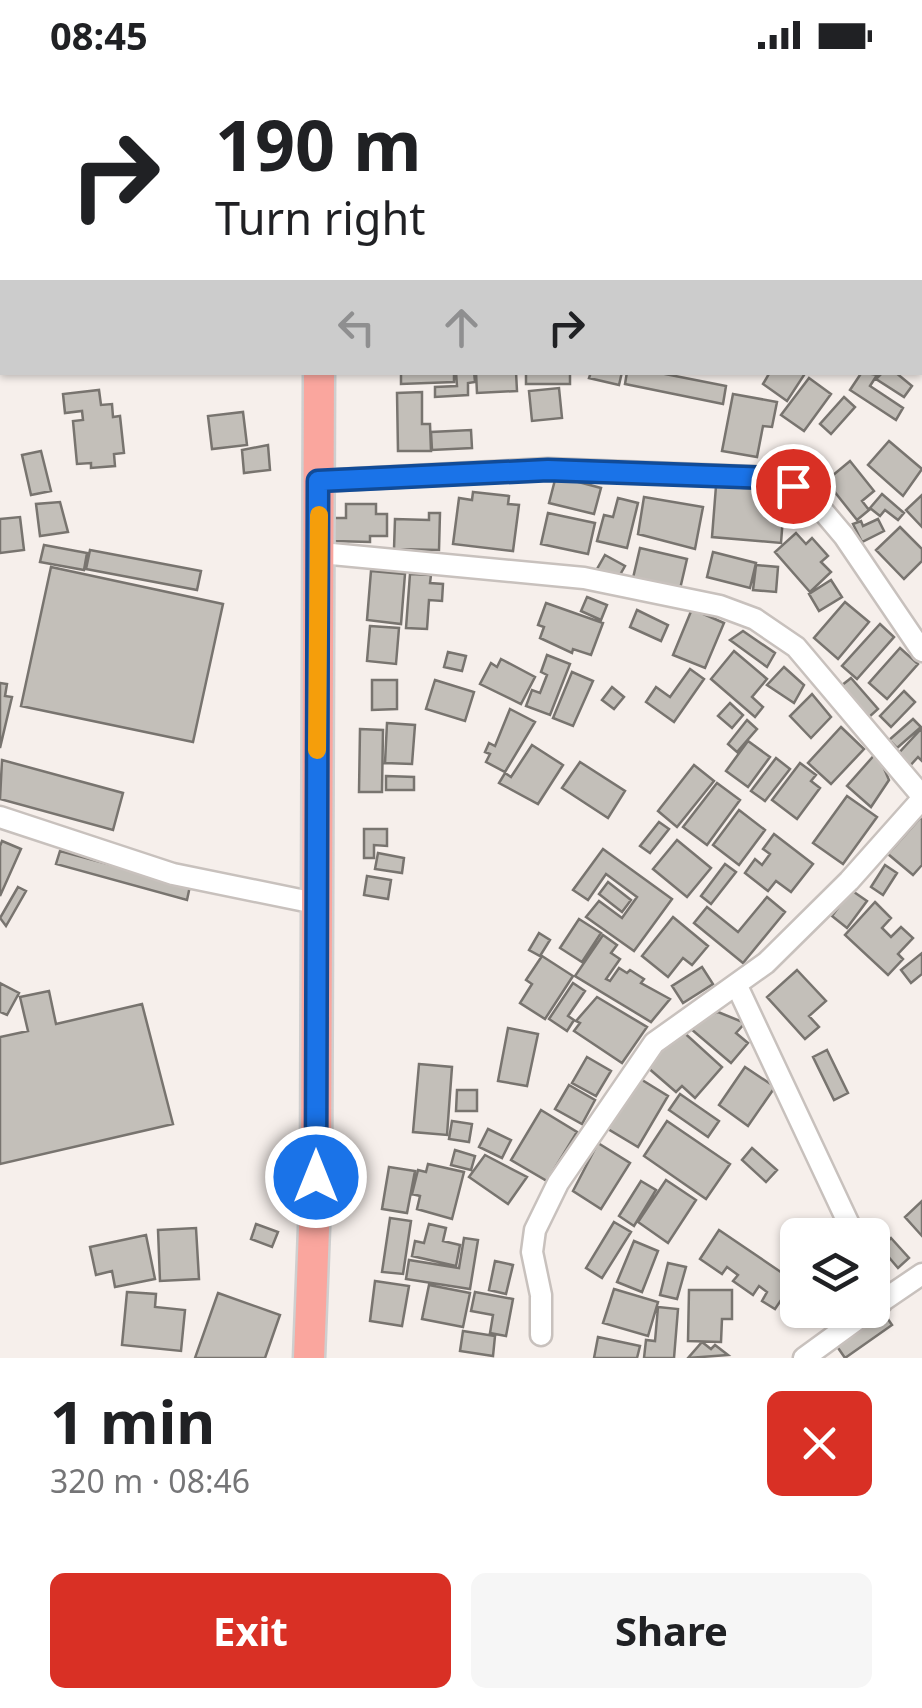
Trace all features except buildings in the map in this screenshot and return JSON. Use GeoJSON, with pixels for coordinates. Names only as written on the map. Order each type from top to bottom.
{"type":"FeatureCollection","features":[{"type":"Feature","properties":{"kind":"main road"},"geometry":{"type":"LineString","coordinates":[[309,1358],[316,1177],[314,902],[321,553],[319,375]]}},
{"type":"Feature","properties":{"kind":"street"},"geometry":{"type":"LineString","coordinates":[[318,481],[548,470],[774,478],[811,497],[844,536],[922,651]]}},
{"type":"Feature","properties":{"kind":"street"},"geometry":{"type":"LineString","coordinates":[[321,553],[584,578],[720,606],[755,619],[796,648],[922,798],[849,882],[736,986],[690,1014],[654,1043],[558,1182],[535,1230],[532,1252],[541,1296],[541,1335]]}},
{"type":"Feature","properties":{"kind":"street"},"geometry":{"type":"LineString","coordinates":[[0,817],[173,874],[314,902]]}},
{"type":"Feature","properties":{"kind":"street"},"geometry":{"type":"LineString","coordinates":[[736,986],[846,1218]]}},
{"type":"Feature","properties":{"kind":"street"},"geometry":{"type":"LineString","coordinates":[[890,1296],[922,1274]]}},
{"type":"Feature","properties":{"kind":"street"},"geometry":{"type":"LineString","coordinates":[[804,1358],[846,1328]]}},
{"type":"Feature","properties":{"kind":"slow traffic"},"geometry":{"type":"LineString","coordinates":[[317,750],[319,515]]}},
{"type":"Feature","properties":{"kind":"route"},"geometry":{"type":"LineString","coordinates":[[316,1177],[314,902],[321,553],[318,481],[548,470],[774,478],[793,486]]}}]}
